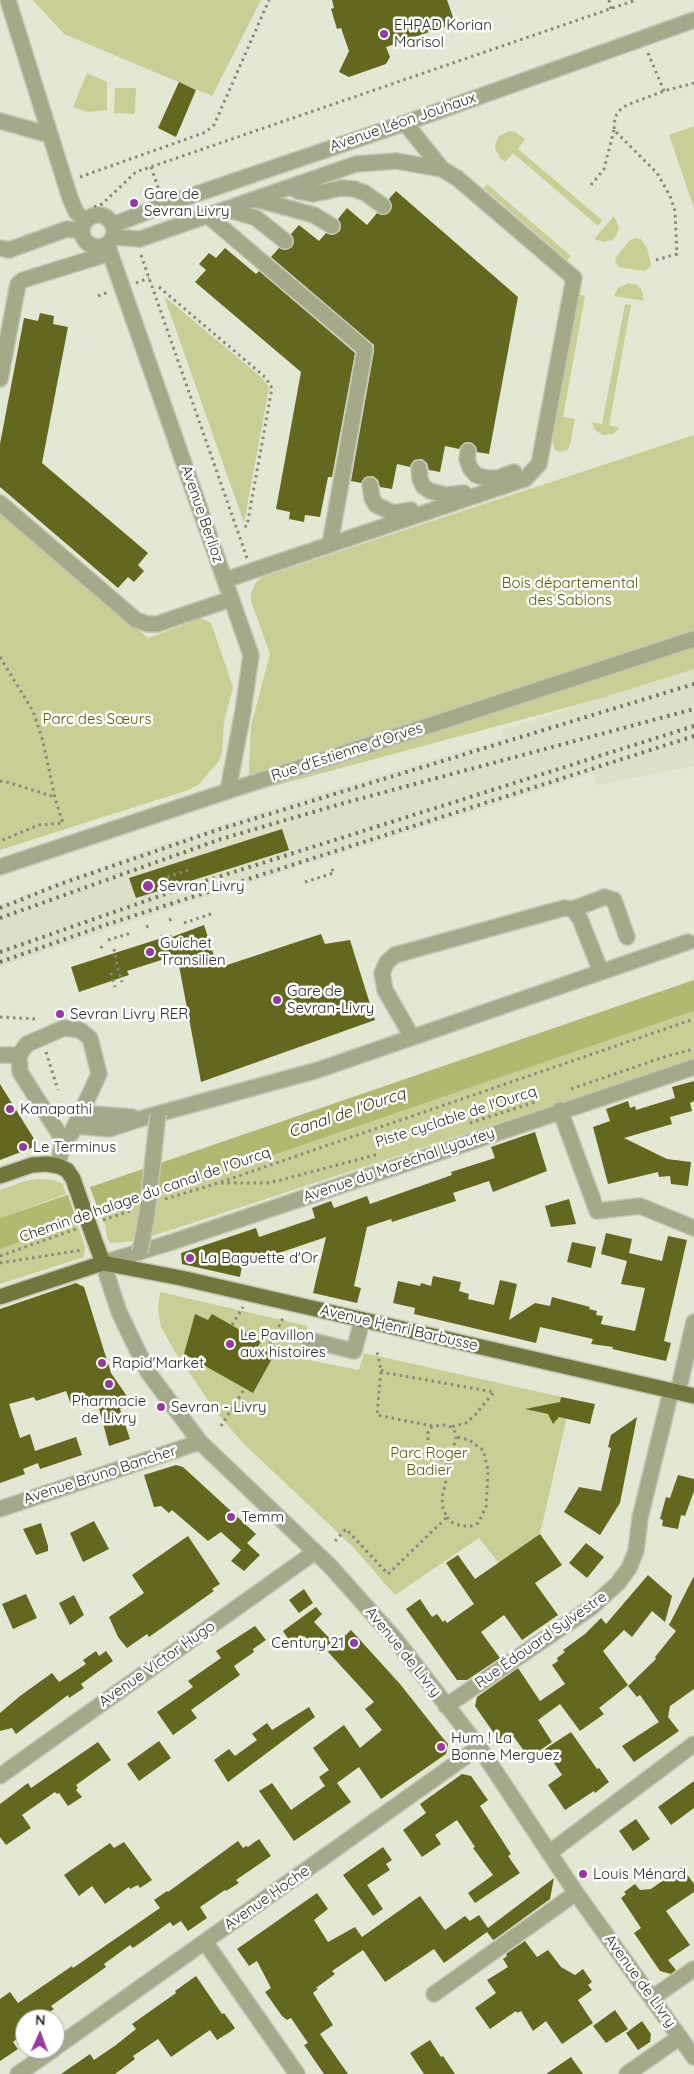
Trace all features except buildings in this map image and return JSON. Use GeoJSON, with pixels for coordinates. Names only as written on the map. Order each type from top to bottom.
{"type":"FeatureCollection","features":[{"type":"Feature","properties":{"kind":"main road"},"geometry":{"type":"LineString","coordinates":[[0,1176],[32,1166],[47,1164],[67,1170],[73,1179],[94,1229],[103,1262],[0,1297]]}},
{"type":"Feature","properties":{"kind":"main road","name":"Avenue Henri Barbusse"},"geometry":{"type":"LineString","coordinates":[[103,1262],[181,1278],[694,1396]]}},
{"type":"Feature","properties":{"kind":"street"},"geometry":{"type":"LineString","coordinates":[[8,0],[65,182],[76,212],[84,226]]}},
{"type":"Feature","properties":{"kind":"street","name":"Avenue Léon Jouhaux"},"geometry":{"type":"LineString","coordinates":[[0,380],[18,284],[111,240],[164,205],[405,123],[694,20]]}},
{"type":"Feature","properties":{"kind":"street"},"geometry":{"type":"LineString","coordinates":[[0,121],[50,135]]}},
{"type":"Feature","properties":{"kind":"street"},"geometry":{"type":"LineString","coordinates":[[225,580],[525,479],[539,464],[574,278],[457,178],[442,169],[405,123]]}},
{"type":"Feature","properties":{"kind":"street"},"geometry":{"type":"LineString","coordinates":[[111,240],[108,219],[98,215],[93,216],[84,226],[82,236],[88,244],[98,247],[111,240],[136,239],[356,164],[396,161],[442,169]]}},
{"type":"Feature","properties":{"kind":"street"},"geometry":{"type":"LineString","coordinates":[[290,187],[298,192],[313,194],[342,188],[354,189],[365,193],[383,206]]}},
{"type":"Feature","properties":{"kind":"street"},"geometry":{"type":"LineString","coordinates":[[255,199],[314,214],[332,226]]}},
{"type":"Feature","properties":{"kind":"street"},"geometry":{"type":"LineString","coordinates":[[225,209],[256,218],[285,241]]}},
{"type":"Feature","properties":{"kind":"street"},"geometry":{"type":"LineString","coordinates":[[208,215],[364,348],[330,544]]}},
{"type":"Feature","properties":{"kind":"street"},"geometry":{"type":"LineString","coordinates":[[0,248],[9,250],[67,229],[84,226]]}},
{"type":"Feature","properties":{"kind":"street","name":"Avenue Berlioz"},"geometry":{"type":"LineString","coordinates":[[111,240],[250,655],[243,711],[228,790]]}},
{"type":"Feature","properties":{"kind":"street"},"geometry":{"type":"LineString","coordinates":[[468,451],[467,458],[470,468],[476,475],[486,478],[498,478],[539,464]]}},
{"type":"Feature","properties":{"kind":"street"},"geometry":{"type":"LineString","coordinates":[[419,468],[423,486],[430,491],[446,495],[460,492],[481,494]]}},
{"type":"Feature","properties":{"kind":"street"},"geometry":{"type":"LineString","coordinates":[[370,485],[372,498],[376,506],[383,510],[393,513],[419,508],[432,510]]}},
{"type":"Feature","properties":{"kind":"street"},"geometry":{"type":"LineString","coordinates":[[0,503],[136,620],[148,624],[157,624],[231,599]]}},
{"type":"Feature","properties":{"kind":"street","name":"Rue d'Estienne d'Orves"},"geometry":{"type":"LineString","coordinates":[[0,867],[228,790],[694,639]]}},
{"type":"Feature","properties":{"kind":"street"},"geometry":{"type":"LineString","coordinates":[[412,1037],[385,990],[382,974],[387,962],[394,955],[564,908],[573,909],[604,897],[614,900],[627,937]]}},
{"type":"Feature","properties":{"kind":"street"},"geometry":{"type":"LineString","coordinates":[[573,909],[580,919],[601,972]]}},
{"type":"Feature","properties":{"kind":"street"},"geometry":{"type":"LineString","coordinates":[[78,1119],[109,1129],[318,1070],[688,942]]}},
{"type":"Feature","properties":{"kind":"street"},"geometry":{"type":"LineString","coordinates":[[58,1166],[64,1140],[71,1134],[99,1074],[90,1038],[80,1030],[64,1028],[27,1044],[18,1055],[20,1072],[64,1140]]}},
{"type":"Feature","properties":{"kind":"street"},"geometry":{"type":"LineString","coordinates":[[0,1055],[18,1055]]}},
{"type":"Feature","properties":{"kind":"street","name":"Avenue du Maréchal Lyautey"},"geometry":{"type":"LineString","coordinates":[[103,1262],[140,1252],[694,1066]]}},
{"type":"Feature","properties":{"kind":"street"},"geometry":{"type":"LineString","coordinates":[[560,1110],[597,1211],[640,1206],[694,1228]]}},
{"type":"Feature","properties":{"kind":"street"},"geometry":{"type":"LineString","coordinates":[[140,1252],[147,1214],[150,1116]]}},
{"type":"Feature","properties":{"kind":"street","name":"Avenue de Livry"},"geometry":{"type":"LineString","coordinates":[[103,1262],[119,1312],[148,1372],[200,1442],[330,1566],[396,1640],[479,1747],[576,1893],[694,2057]]}},
{"type":"Feature","properties":{"kind":"street"},"geometry":{"type":"LineString","coordinates":[[309,1340],[354,1351],[362,1320]]}},
{"type":"Feature","properties":{"kind":"street","name":"Rue Édouard Sylvestre"},"geometry":{"type":"LineString","coordinates":[[446,1706],[592,1607],[618,1583],[629,1568],[636,1551],[640,1518],[694,1322]]}},
{"type":"Feature","properties":{"kind":"street","name":"Avenue Bruno Bancher"},"geometry":{"type":"LineString","coordinates":[[0,1509],[200,1442]]}},
{"type":"Feature","properties":{"kind":"street","name":"Avenue Victor Hugo"},"geometry":{"type":"LineString","coordinates":[[0,1776],[315,1552]]}},
{"type":"Feature","properties":{"kind":"street"},"geometry":{"type":"LineString","coordinates":[[549,1853],[694,1744]]}},
{"type":"Feature","properties":{"kind":"street","name":"Avenue Hoche"},"geometry":{"type":"LineString","coordinates":[[65,2040],[479,1747]]}},
{"type":"Feature","properties":{"kind":"street"},"geometry":{"type":"LineString","coordinates":[[434,1994],[576,1893]]}},
{"type":"Feature","properties":{"kind":"street"},"geometry":{"type":"LineString","coordinates":[[205,1942],[296,2074]]}},
{"type":"Feature","properties":{"kind":"street"},"geometry":{"type":"LineString","coordinates":[[652,1998],[694,1968]]}},
{"type":"Feature","properties":{"kind":"street"},"geometry":{"type":"LineString","coordinates":[[627,2074],[680,2037]]}},
{"type":"Feature","properties":{"kind":"street","name":"Avenue Hoche"},"geometry":{"type":"LineString","coordinates":[[18,2074],[39,2059]]}},
{"type":"Feature","properties":{"kind":"path"},"geometry":{"type":"LineString","coordinates":[[65,182],[206,132],[214,125],[268,0]]}},
{"type":"Feature","properties":{"kind":"path"},"geometry":{"type":"LineString","coordinates":[[609,0],[611,8]]}},
{"type":"Feature","properties":{"kind":"path"},"geometry":{"type":"LineString","coordinates":[[164,205],[150,167],[636,0]]}},
{"type":"Feature","properties":{"kind":"path"},"geometry":{"type":"LineString","coordinates":[[647,50],[664,91]]}},
{"type":"Feature","properties":{"kind":"path"},"geometry":{"type":"LineString","coordinates":[[591,185],[604,169],[614,130],[615,117],[620,110],[627,105],[664,91],[694,83]]}},
{"type":"Feature","properties":{"kind":"path"},"geometry":{"type":"LineString","coordinates":[[614,130],[657,173],[670,196],[675,211],[677,254],[656,260]]}},
{"type":"Feature","properties":{"kind":"path"},"geometry":{"type":"LineString","coordinates":[[136,239],[251,570]]}},
{"type":"Feature","properties":{"kind":"path"},"geometry":{"type":"LineString","coordinates":[[159,287],[264,377],[272,388],[247,526],[243,527]]}},
{"type":"Feature","properties":{"kind":"path"},"geometry":{"type":"LineString","coordinates":[[0,657],[33,711],[43,741],[55,798],[63,823],[38,825],[0,841]]}},
{"type":"Feature","properties":{"kind":"path"},"geometry":{"type":"LineString","coordinates":[[0,781],[55,798]]}},
{"type":"Feature","properties":{"kind":"path"},"geometry":{"type":"LineString","coordinates":[[161,879],[192,869]]}},
{"type":"Feature","properties":{"kind":"path"},"geometry":{"type":"LineString","coordinates":[[305,882],[334,873],[332,869]]}},
{"type":"Feature","properties":{"kind":"path"},"geometry":{"type":"LineString","coordinates":[[184,923],[214,913]]}},
{"type":"Feature","properties":{"kind":"path"},"geometry":{"type":"LineString","coordinates":[[108,940],[131,933]]}},
{"type":"Feature","properties":{"kind":"path"},"geometry":{"type":"LineString","coordinates":[[162,935],[169,958]]}},
{"type":"Feature","properties":{"kind":"path"},"geometry":{"type":"LineString","coordinates":[[114,949],[122,982]]}},
{"type":"Feature","properties":{"kind":"path"},"geometry":{"type":"LineString","coordinates":[[111,973],[115,987]]}},
{"type":"Feature","properties":{"kind":"path"},"geometry":{"type":"LineString","coordinates":[[0,1017],[16,1018]]}},
{"type":"Feature","properties":{"kind":"path","name":"Chemin de halage du canal de l'Ourcq"},"geometry":{"type":"LineString","coordinates":[[157,1202],[218,1183],[694,1019]]}},
{"type":"Feature","properties":{"kind":"path"},"geometry":{"type":"LineString","coordinates":[[566,1091],[667,1056],[694,1049]]}},
{"type":"Feature","properties":{"kind":"path","name":"Piste cyclable de l'Ourcq"},"geometry":{"type":"LineString","coordinates":[[465,1125],[542,1100]]}},
{"type":"Feature","properties":{"kind":"path","name":"Piste cyclable de l'Ourcq"},"geometry":{"type":"LineString","coordinates":[[218,1183],[267,1183],[380,1153]]}},
{"type":"Feature","properties":{"kind":"path","name":"Chemin de halage du canal de l'Ourcq"},"geometry":{"type":"LineString","coordinates":[[94,1229],[139,1208]]}},
{"type":"Feature","properties":{"kind":"path","name":"Chemin de halage du canal de l'Ourcq"},"geometry":{"type":"LineString","coordinates":[[0,1256],[78,1228]]}},
{"type":"Feature","properties":{"kind":"path"},"geometry":{"type":"LineString","coordinates":[[0,1263],[70,1253]]}},
{"type":"Feature","properties":{"kind":"path"},"geometry":{"type":"LineString","coordinates":[[232,1326],[241,1311]]}},
{"type":"Feature","properties":{"kind":"path"},"geometry":{"type":"LineString","coordinates":[[267,1350],[282,1320]]}},
{"type":"Feature","properties":{"kind":"path"},"geometry":{"type":"LineString","coordinates":[[377,1352],[381,1370],[377,1415],[432,1426],[440,1424],[451,1427],[466,1423],[475,1416],[494,1392],[426,1378],[386,1373],[381,1370]]}},
{"type":"Feature","properties":{"kind":"path"},"geometry":{"type":"LineString","coordinates":[[221,1426],[245,1388]]}},
{"type":"Feature","properties":{"kind":"path"},"geometry":{"type":"LineString","coordinates":[[432,1426],[427,1434],[430,1450],[450,1464]]}},
{"type":"Feature","properties":{"kind":"path"},"geometry":{"type":"LineString","coordinates":[[451,1427],[456,1437],[442,1498],[442,1509],[453,1523],[471,1526],[478,1524],[486,1507],[488,1470],[483,1450],[469,1440],[456,1437]]}},
{"type":"Feature","properties":{"kind":"path"},"geometry":{"type":"LineString","coordinates":[[335,1541],[346,1529],[388,1574],[447,1517]]}},
{"type":"Feature","properties":{"kind":"shaded area"},"geometry":{"type":"Polygon","coordinates":[[[694,669],[694,766],[597,785],[593,773],[174,907],[0,967],[0,904],[150,848],[289,803],[504,738],[502,730],[694,669]]]}},
{"type":"Feature","properties":{"kind":"green space"},"geometry":{"type":"Polygon","coordinates":[[[33,0],[261,0],[212,96],[64,34],[33,0]]]}},
{"type":"Feature","properties":{"kind":"green space"},"geometry":{"type":"Polygon","coordinates":[[[87,73],[107,82],[107,110],[88,112],[73,107],[87,73]]]}},
{"type":"Feature","properties":{"kind":"green space"},"geometry":{"type":"Polygon","coordinates":[[[115,88],[136,88],[135,114],[114,113],[115,88]]]}},
{"type":"Feature","properties":{"kind":"green space"},"geometry":{"type":"Polygon","coordinates":[[[694,126],[694,208],[669,135],[694,126]]]}},
{"type":"Feature","properties":{"kind":"green space"},"geometry":{"type":"Polygon","coordinates":[[[509,131],[515,132],[525,139],[518,149],[602,220],[598,226],[513,153],[505,162],[500,158],[495,148],[496,142],[499,136],[509,131]]]}},
{"type":"Feature","properties":{"kind":"green space"},"geometry":{"type":"Polygon","coordinates":[[[487,184],[571,256],[567,260],[483,188],[487,184]]]}},
{"type":"Feature","properties":{"kind":"green space"},"geometry":{"type":"Polygon","coordinates":[[[614,216],[619,227],[616,236],[612,240],[603,242],[594,239],[614,216]]]}},
{"type":"Feature","properties":{"kind":"green space"},"geometry":{"type":"Polygon","coordinates":[[[641,239],[647,248],[651,264],[644,271],[619,267],[615,262],[617,256],[630,240],[641,239]]]}},
{"type":"Feature","properties":{"kind":"green space"},"geometry":{"type":"Polygon","coordinates":[[[629,283],[637,285],[642,290],[644,301],[614,296],[618,288],[629,283]]]}},
{"type":"Feature","properties":{"kind":"green space"},"geometry":{"type":"Polygon","coordinates":[[[579,294],[585,296],[563,417],[575,419],[570,445],[568,449],[561,452],[555,450],[552,440],[579,294]]]}},
{"type":"Feature","properties":{"kind":"green space"},"geometry":{"type":"Polygon","coordinates":[[[164,296],[262,378],[269,388],[244,523],[164,296]]]}},
{"type":"Feature","properties":{"kind":"green space"},"geometry":{"type":"Polygon","coordinates":[[[625,304],[631,305],[609,425],[620,428],[613,434],[603,435],[595,430],[591,422],[602,424],[625,304]]]}},
{"type":"Feature","properties":{"kind":"green space","name":"Bois départemental des Sablons"},"geometry":{"type":"Polygon","coordinates":[[[694,435],[694,669],[602,698],[248,793],[251,726],[270,654],[251,601],[251,594],[256,582],[262,577],[694,435]]]}},
{"type":"Feature","properties":{"kind":"green space","name":"Parc des Sœurs"},"geometry":{"type":"Polygon","coordinates":[[[0,511],[148,638],[201,618],[211,623],[233,687],[224,722],[222,753],[219,761],[198,785],[188,790],[0,850],[0,511]]]}},
{"type":"Feature","properties":{"kind":"green space"},"geometry":{"type":"Polygon","coordinates":[[[694,1011],[694,1059],[137,1241],[110,1243],[107,1238],[105,1224],[100,1215],[694,1011]]]}},
{"type":"Feature","properties":{"kind":"green space"},"geometry":{"type":"Polygon","coordinates":[[[38,1179],[54,1180],[63,1184],[66,1194],[0,1218],[0,1190],[25,1181],[38,1179]]]}},
{"type":"Feature","properties":{"kind":"green space"},"geometry":{"type":"Polygon","coordinates":[[[77,1223],[85,1247],[84,1257],[0,1284],[0,1249],[77,1223]]]}},
{"type":"Feature","properties":{"kind":"green space","name":"Parc Roger Badier"},"geometry":{"type":"Polygon","coordinates":[[[160,1292],[308,1326],[299,1358],[359,1370],[364,1353],[571,1399],[540,1534],[499,1563],[479,1538],[395,1595],[353,1547],[244,1444],[216,1412],[174,1350],[161,1327],[158,1309],[160,1292]]]}},
{"type":"Feature","properties":{"kind":"water","name":"Canal de l'Ourcq"},"geometry":{"type":"Polygon","coordinates":[[[694,980],[694,1011],[0,1249],[0,1218],[694,980]]]}},
{"type":"Feature","properties":{"kind":"pier"},"geometry":{"type":"Polygon","coordinates":[[[89,1185],[101,1217],[78,1225],[67,1192],[89,1185]]]}},
{"type":"Feature","properties":{"kind":"railway"},"geometry":{"type":"LineString","coordinates":[[0,908],[63,883],[217,830],[694,684]]}},
{"type":"Feature","properties":{"kind":"railway"},"geometry":{"type":"LineString","coordinates":[[0,918],[221,839],[344,803],[694,709]]}},
{"type":"Feature","properties":{"kind":"railway"},"geometry":{"type":"LineString","coordinates":[[0,952],[177,890],[694,726]]}},
{"type":"Feature","properties":{"kind":"railway"},"geometry":{"type":"LineString","coordinates":[[0,962],[108,924],[694,736]]}},
{"type":"Feature","properties":{"kind":"place","name":"EHPAD Korian Marisol"},"geometry":{"type":"Point","coordinates":[384,34]}},
{"type":"Feature","properties":{"kind":"place","name":"Gare de Sevran Livry"},"geometry":{"type":"Point","coordinates":[134,203]}},
{"type":"Feature","properties":{"kind":"place","name":"Sevran Livry"},"geometry":{"type":"Point","coordinates":[148,886]}},
{"type":"Feature","properties":{"kind":"place","name":"Guichet Transilien"},"geometry":{"type":"Point","coordinates":[150,952]}},
{"type":"Feature","properties":{"kind":"place","name":"Gare de Sevran-Livry"},"geometry":{"type":"Point","coordinates":[277,1000]}},
{"type":"Feature","properties":{"kind":"place","name":"Sevran Livry RER"},"geometry":{"type":"Point","coordinates":[60,1014]}},
{"type":"Feature","properties":{"kind":"place","name":"Kanapathi"},"geometry":{"type":"Point","coordinates":[10,1109]}},
{"type":"Feature","properties":{"kind":"place","name":"Le Terminus"},"geometry":{"type":"Point","coordinates":[23,1147]}},
{"type":"Feature","properties":{"kind":"place","name":"La Baguette d'Or"},"geometry":{"type":"Point","coordinates":[190,1258]}},
{"type":"Feature","properties":{"kind":"place","name":"Le Pavillon aux histoires"},"geometry":{"type":"Point","coordinates":[230,1344]}},
{"type":"Feature","properties":{"kind":"place","name":"Rapid'Market"},"geometry":{"type":"Point","coordinates":[102,1363]}},
{"type":"Feature","properties":{"kind":"place","name":"Pharmacie de Livry"},"geometry":{"type":"Point","coordinates":[109,1384]}},
{"type":"Feature","properties":{"kind":"place","name":"Sevran - Livry"},"geometry":{"type":"Point","coordinates":[161,1407]}},
{"type":"Feature","properties":{"kind":"place","name":"Temm"},"geometry":{"type":"Point","coordinates":[231,1517]}},
{"type":"Feature","properties":{"kind":"place","name":"Century 21"},"geometry":{"type":"Point","coordinates":[354,1643]}},
{"type":"Feature","properties":{"kind":"place","name":"Hum ! La Bonne Merguez"},"geometry":{"type":"Point","coordinates":[441,1747]}},
{"type":"Feature","properties":{"kind":"place","name":"Louis Ménard"},"geometry":{"type":"Point","coordinates":[583,1874]}}]}
